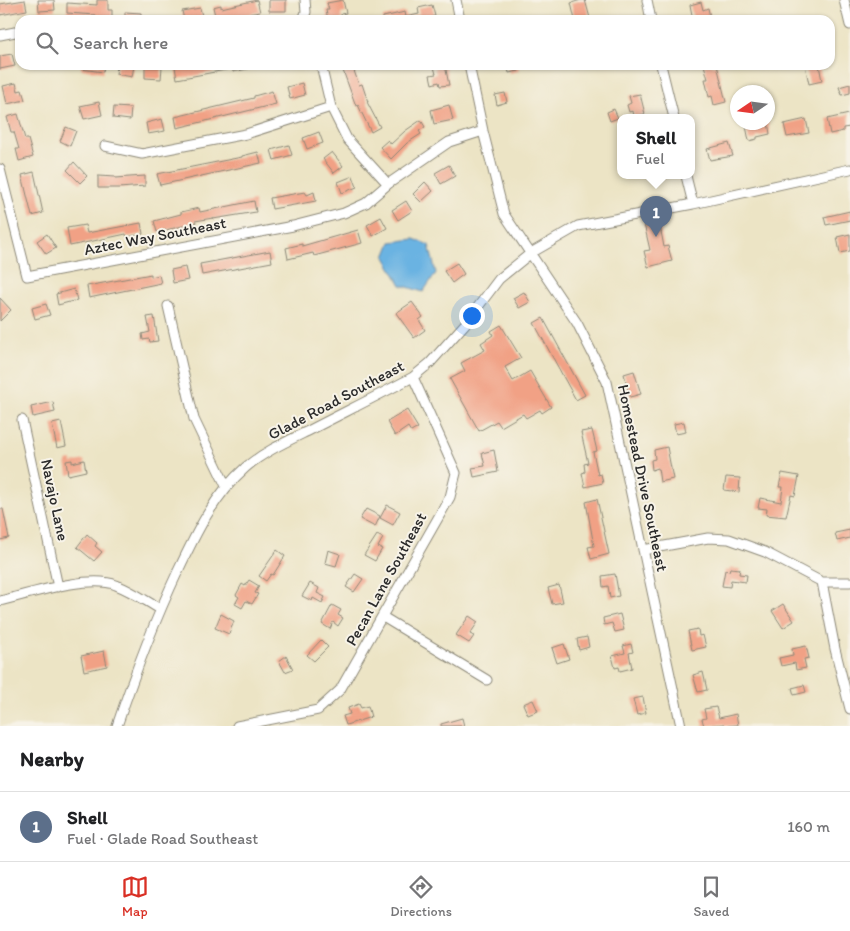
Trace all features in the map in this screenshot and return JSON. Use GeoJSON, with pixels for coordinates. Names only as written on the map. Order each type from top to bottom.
{"type":"FeatureCollection","features":[{"type":"Feature","properties":{"kind":"street"},"geometry":{"type":"LineString","coordinates":[[305,0],[305,15]]}},
{"type":"Feature","properties":{"kind":"street"},"geometry":{"type":"LineString","coordinates":[[456,0],[459,15]]}},
{"type":"Feature","properties":{"kind":"street"},"geometry":{"type":"LineString","coordinates":[[647,0],[650,15]]}},
{"type":"Feature","properties":{"kind":"street"},"geometry":{"type":"LineString","coordinates":[[847,5],[850,25]]}},
{"type":"Feature","properties":{"kind":"street"},"geometry":{"type":"LineString","coordinates":[[0,35],[15,33]]}},
{"type":"Feature","properties":{"kind":"street"},"geometry":{"type":"LineString","coordinates":[[322,70],[331,107],[347,139],[388,184]]}},
{"type":"Feature","properties":{"kind":"street","name":"Homestead Drive Southeast"},"geometry":{"type":"LineString","coordinates":[[470,70],[504,214],[532,253],[577,323],[608,382],[681,726]]}},
{"type":"Feature","properties":{"kind":"street"},"geometry":{"type":"LineString","coordinates":[[663,70],[673,114]]}},
{"type":"Feature","properties":{"kind":"street"},"geometry":{"type":"LineString","coordinates":[[105,146],[142,154],[246,134],[331,107]]}},
{"type":"Feature","properties":{"kind":"street","name":"Aztec Way Southeast"},"geometry":{"type":"LineString","coordinates":[[0,170],[26,276],[293,226],[344,213],[366,203],[388,184],[449,142],[483,131]]}},
{"type":"Feature","properties":{"kind":"street","name":"Glade Road Southeast"},"geometry":{"type":"LineString","coordinates":[[117,726],[160,609],[192,541],[226,486],[247,466],[276,448],[413,377],[430,363],[453,337],[499,279],[532,253],[578,226],[693,204],[850,169]]}},
{"type":"Feature","properties":{"kind":"street"},"geometry":{"type":"LineString","coordinates":[[687,179],[693,204]]}},
{"type":"Feature","properties":{"kind":"street"},"geometry":{"type":"LineString","coordinates":[[168,306],[194,419],[226,486]]}},
{"type":"Feature","properties":{"kind":"street","name":"Pecan Lane Southeast"},"geometry":{"type":"LineString","coordinates":[[237,726],[318,710],[340,690],[450,497],[456,473],[413,377]]}},
{"type":"Feature","properties":{"kind":"street","name":"Navajo Lane"},"geometry":{"type":"LineString","coordinates":[[22,420],[58,587]]}},
{"type":"Feature","properties":{"kind":"street"},"geometry":{"type":"LineString","coordinates":[[643,550],[708,538],[729,539],[765,552],[822,582],[850,582]]}},
{"type":"Feature","properties":{"kind":"street"},"geometry":{"type":"LineString","coordinates":[[0,601],[58,587],[98,581],[115,584],[160,609]]}},
{"type":"Feature","properties":{"kind":"street"},"geometry":{"type":"LineString","coordinates":[[822,582],[835,649],[850,709]]}},
{"type":"Feature","properties":{"kind":"street"},"geometry":{"type":"LineString","coordinates":[[383,617],[487,680]]}},
{"type":"Feature","properties":{"kind":"water"},"geometry":{"type":"Polygon","coordinates":[[[414,239],[429,245],[436,273],[423,292],[401,285],[385,257],[391,242],[414,239]]]}},
{"type":"Feature","properties":{"kind":"building"},"geometry":{"type":"Polygon","coordinates":[[[25,0],[27,10],[0,15],[0,4],[25,0]]]}},
{"type":"Feature","properties":{"kind":"building"},"geometry":{"type":"Polygon","coordinates":[[[38,0],[54,0],[55,10],[39,11],[38,0]]]}},
{"type":"Feature","properties":{"kind":"building"},"geometry":{"type":"Polygon","coordinates":[[[97,0],[108,0],[108,10],[112,10],[112,15],[67,13],[67,3],[97,5],[97,0]]]}},
{"type":"Feature","properties":{"kind":"building"},"geometry":{"type":"Polygon","coordinates":[[[257,0],[260,12],[244,15],[215,15],[213,7],[221,5],[221,8],[257,0]]]}},
{"type":"Feature","properties":{"kind":"building"},"geometry":{"type":"Polygon","coordinates":[[[269,0],[286,0],[286,11],[269,11],[269,0]]]}},
{"type":"Feature","properties":{"kind":"building"},"geometry":{"type":"Polygon","coordinates":[[[343,0],[346,13],[327,15],[326,10],[329,10],[327,3],[343,0]]]}},
{"type":"Feature","properties":{"kind":"building"},"geometry":{"type":"Polygon","coordinates":[[[585,0],[589,15],[574,15],[571,3],[585,0]]]}},
{"type":"Feature","properties":{"kind":"building"},"geometry":{"type":"Polygon","coordinates":[[[701,2],[703,10],[708,8],[710,15],[692,15],[690,5],[701,2]]]}},
{"type":"Feature","properties":{"kind":"building"},"geometry":{"type":"Polygon","coordinates":[[[432,5],[435,15],[415,15],[419,14],[418,8],[432,5]]]}},
{"type":"Feature","properties":{"kind":"building"},"geometry":{"type":"Polygon","coordinates":[[[200,8],[202,15],[183,15],[182,11],[200,8]]]}},
{"type":"Feature","properties":{"kind":"building"},"geometry":{"type":"Polygon","coordinates":[[[125,12],[141,13],[141,15],[125,15],[125,12]]]}},
{"type":"Feature","properties":{"kind":"building"},"geometry":{"type":"Polygon","coordinates":[[[405,12],[406,15],[392,15],[405,12]]]}},
{"type":"Feature","properties":{"kind":"building"},"geometry":{"type":"Polygon","coordinates":[[[12,54],[15,66],[0,69],[0,56],[12,54]]]}},
{"type":"Feature","properties":{"kind":"building"},"geometry":{"type":"Polygon","coordinates":[[[116,70],[133,70],[132,77],[116,74],[116,70]]]}},
{"type":"Feature","properties":{"kind":"building"},"geometry":{"type":"Polygon","coordinates":[[[145,70],[162,70],[161,79],[145,78],[145,70]]]}},
{"type":"Feature","properties":{"kind":"building"},"geometry":{"type":"Polygon","coordinates":[[[176,70],[226,70],[177,79],[176,70]]]}},
{"type":"Feature","properties":{"kind":"building"},"geometry":{"type":"Polygon","coordinates":[[[343,70],[354,70],[359,85],[362,84],[367,102],[380,127],[371,132],[358,105],[356,106],[343,70]]]}},
{"type":"Feature","properties":{"kind":"building"},"geometry":{"type":"Polygon","coordinates":[[[435,70],[446,70],[449,85],[440,86],[439,82],[432,84],[430,75],[436,74],[435,70]]]}},
{"type":"Feature","properties":{"kind":"building"},"geometry":{"type":"Polygon","coordinates":[[[508,70],[519,70],[519,71],[509,73],[508,70]]]}},
{"type":"Feature","properties":{"kind":"building"},"geometry":{"type":"Polygon","coordinates":[[[705,70],[718,70],[726,102],[714,105],[712,96],[709,97],[705,79],[708,79],[705,70]]]}},
{"type":"Feature","properties":{"kind":"building"},"geometry":{"type":"Polygon","coordinates":[[[806,70],[820,70],[822,81],[809,84],[806,70]]]}},
{"type":"Feature","properties":{"kind":"building"},"geometry":{"type":"Polygon","coordinates":[[[16,83],[18,91],[22,90],[25,100],[7,104],[3,86],[16,83]]]}},
{"type":"Feature","properties":{"kind":"building"},"geometry":{"type":"Polygon","coordinates":[[[302,83],[305,95],[290,99],[287,87],[302,83]]]}},
{"type":"Feature","properties":{"kind":"building"},"geometry":{"type":"Polygon","coordinates":[[[850,84],[850,93],[842,95],[839,87],[850,84]]]}},
{"type":"Feature","properties":{"kind":"building"},"geometry":{"type":"Polygon","coordinates":[[[272,91],[276,104],[177,128],[175,117],[254,98],[254,96],[272,91]]]}},
{"type":"Feature","properties":{"kind":"building"},"geometry":{"type":"Polygon","coordinates":[[[505,93],[507,102],[497,105],[495,95],[505,93]]]}},
{"type":"Feature","properties":{"kind":"building"},"geometry":{"type":"Polygon","coordinates":[[[640,94],[645,114],[629,112],[627,105],[631,103],[629,96],[640,94]]]}},
{"type":"Feature","properties":{"kind":"building"},"geometry":{"type":"Polygon","coordinates":[[[99,102],[102,115],[84,119],[80,106],[99,102]]]}},
{"type":"Feature","properties":{"kind":"building"},"geometry":{"type":"Polygon","coordinates":[[[449,105],[453,120],[434,124],[431,110],[449,105]]]}},
{"type":"Feature","properties":{"kind":"building"},"geometry":{"type":"Polygon","coordinates":[[[114,107],[131,108],[130,120],[113,118],[114,107]]]}},
{"type":"Feature","properties":{"kind":"building"},"geometry":{"type":"Polygon","coordinates":[[[614,109],[617,118],[610,121],[607,112],[614,109]]]}},
{"type":"Feature","properties":{"kind":"building"},"geometry":{"type":"Polygon","coordinates":[[[18,114],[25,139],[28,139],[33,157],[19,161],[16,149],[19,149],[14,132],[11,132],[7,117],[18,114]]]}},
{"type":"Feature","properties":{"kind":"building"},"geometry":{"type":"Polygon","coordinates":[[[849,114],[850,127],[830,134],[827,119],[849,114]]]}},
{"type":"Feature","properties":{"kind":"building"},"geometry":{"type":"Polygon","coordinates":[[[162,119],[165,131],[148,134],[146,123],[162,119]]]}},
{"type":"Feature","properties":{"kind":"building"},"geometry":{"type":"Polygon","coordinates":[[[806,119],[809,133],[787,137],[784,124],[806,119]]]}},
{"type":"Feature","properties":{"kind":"building"},"geometry":{"type":"Polygon","coordinates":[[[421,120],[425,127],[419,131],[421,134],[407,143],[391,159],[380,147],[388,140],[391,144],[421,120]]]}},
{"type":"Feature","properties":{"kind":"building"},"geometry":{"type":"Polygon","coordinates":[[[66,127],[76,131],[70,146],[60,141],[66,127]]]}},
{"type":"Feature","properties":{"kind":"building"},"geometry":{"type":"Polygon","coordinates":[[[747,130],[769,130],[770,134],[749,141],[747,130]]]}},
{"type":"Feature","properties":{"kind":"building"},"geometry":{"type":"Polygon","coordinates":[[[319,132],[323,143],[307,149],[303,138],[319,132]]]}},
{"type":"Feature","properties":{"kind":"building"},"geometry":{"type":"Polygon","coordinates":[[[729,143],[733,156],[710,160],[707,149],[729,143]]]}},
{"type":"Feature","properties":{"kind":"building"},"geometry":{"type":"Polygon","coordinates":[[[289,145],[292,155],[274,160],[271,150],[289,145]]]}},
{"type":"Feature","properties":{"kind":"building"},"geometry":{"type":"Polygon","coordinates":[[[258,152],[261,163],[160,185],[157,174],[258,152]]]}},
{"type":"Feature","properties":{"kind":"building"},"geometry":{"type":"Polygon","coordinates":[[[332,152],[343,166],[334,173],[323,159],[332,152]]]}},
{"type":"Feature","properties":{"kind":"building"},"geometry":{"type":"Polygon","coordinates":[[[74,162],[87,176],[80,183],[67,170],[74,162]]]}},
{"type":"Feature","properties":{"kind":"building"},"geometry":{"type":"Polygon","coordinates":[[[449,165],[455,176],[441,184],[435,173],[449,165]]]}},
{"type":"Feature","properties":{"kind":"building"},"geometry":{"type":"Polygon","coordinates":[[[34,172],[43,213],[32,216],[22,175],[34,172]]]}},
{"type":"Feature","properties":{"kind":"building"},"geometry":{"type":"Polygon","coordinates":[[[98,176],[115,178],[145,176],[145,186],[98,188],[98,176]]]}},
{"type":"Feature","properties":{"kind":"building"},"geometry":{"type":"Polygon","coordinates":[[[353,176],[357,187],[342,193],[338,182],[353,176]]]}},
{"type":"Feature","properties":{"kind":"building"},"geometry":{"type":"Polygon","coordinates":[[[425,182],[433,191],[421,202],[413,194],[425,182]]]}},
{"type":"Feature","properties":{"kind":"building"},"geometry":{"type":"Polygon","coordinates":[[[305,192],[307,195],[314,192],[316,201],[272,209],[270,198],[305,192]]]}},
{"type":"Feature","properties":{"kind":"building"},"geometry":{"type":"Polygon","coordinates":[[[254,201],[256,212],[195,221],[196,223],[157,232],[154,221],[199,208],[200,212],[254,201]]]}},
{"type":"Feature","properties":{"kind":"building"},"geometry":{"type":"Polygon","coordinates":[[[406,201],[412,211],[398,220],[392,210],[406,201]]]}},
{"type":"Feature","properties":{"kind":"building"},"geometry":{"type":"Polygon","coordinates":[[[850,211],[850,220],[826,225],[824,217],[850,211]]]}},
{"type":"Feature","properties":{"kind":"building"},"geometry":{"type":"Polygon","coordinates":[[[381,217],[387,228],[373,236],[367,225],[381,217]]]}},
{"type":"Feature","properties":{"kind":"building"},"geometry":{"type":"Polygon","coordinates":[[[659,221],[664,247],[668,246],[672,261],[648,267],[644,251],[650,250],[644,224],[659,221]]]}},
{"type":"Feature","properties":{"kind":"building"},"geometry":{"type":"Polygon","coordinates":[[[141,223],[143,234],[127,237],[126,234],[70,246],[67,228],[85,225],[87,233],[141,223]]]}},
{"type":"Feature","properties":{"kind":"building"},"geometry":{"type":"Polygon","coordinates":[[[358,230],[362,243],[314,256],[313,253],[288,259],[286,248],[302,244],[302,246],[358,230]]]}},
{"type":"Feature","properties":{"kind":"building"},"geometry":{"type":"Polygon","coordinates":[[[47,234],[56,248],[46,254],[37,241],[47,234]]]}},
{"type":"Feature","properties":{"kind":"building"},"geometry":{"type":"Polygon","coordinates":[[[850,234],[850,251],[840,253],[837,237],[850,234]]]}},
{"type":"Feature","properties":{"kind":"building"},"geometry":{"type":"Polygon","coordinates":[[[270,251],[272,262],[202,275],[200,264],[270,251]]]}},
{"type":"Feature","properties":{"kind":"building"},"geometry":{"type":"Polygon","coordinates":[[[457,263],[464,274],[452,283],[444,271],[457,263]]]}},
{"type":"Feature","properties":{"kind":"building"},"geometry":{"type":"Polygon","coordinates":[[[185,267],[188,280],[173,283],[171,270],[185,267]]]}},
{"type":"Feature","properties":{"kind":"building"},"geometry":{"type":"Polygon","coordinates":[[[151,274],[151,277],[159,275],[161,283],[89,298],[87,286],[151,274]]]}},
{"type":"Feature","properties":{"kind":"building"},"geometry":{"type":"Polygon","coordinates":[[[74,289],[77,300],[58,305],[56,294],[74,289]]]}},
{"type":"Feature","properties":{"kind":"building"},"geometry":{"type":"Polygon","coordinates":[[[524,292],[530,302],[519,308],[513,298],[524,292]]]}},
{"type":"Feature","properties":{"kind":"building"},"geometry":{"type":"Polygon","coordinates":[[[0,298],[11,310],[0,321],[0,298]]]}},
{"type":"Feature","properties":{"kind":"building"},"geometry":{"type":"Polygon","coordinates":[[[412,302],[423,317],[419,320],[425,330],[414,338],[396,313],[412,302]]]}},
{"type":"Feature","properties":{"kind":"building"},"geometry":{"type":"Polygon","coordinates":[[[46,304],[50,315],[35,319],[32,308],[46,304]]]}},
{"type":"Feature","properties":{"kind":"building"},"geometry":{"type":"Polygon","coordinates":[[[154,316],[158,341],[150,342],[149,339],[143,340],[142,334],[150,332],[147,317],[154,316]]]}},
{"type":"Feature","properties":{"kind":"building"},"geometry":{"type":"Polygon","coordinates":[[[543,318],[585,395],[576,400],[534,323],[543,318]]]}},
{"type":"Feature","properties":{"kind":"building"},"geometry":{"type":"Polygon","coordinates":[[[501,325],[521,358],[505,367],[513,381],[530,371],[551,407],[542,413],[540,410],[526,418],[523,414],[501,427],[497,421],[479,431],[450,379],[465,371],[461,363],[485,350],[481,343],[493,335],[491,331],[501,325]]]}},
{"type":"Feature","properties":{"kind":"building"},"geometry":{"type":"Polygon","coordinates":[[[634,371],[641,394],[630,397],[624,374],[634,371]]]}},
{"type":"Feature","properties":{"kind":"building"},"geometry":{"type":"Polygon","coordinates":[[[53,402],[55,412],[33,417],[31,407],[53,402]]]}},
{"type":"Feature","properties":{"kind":"building"},"geometry":{"type":"Polygon","coordinates":[[[407,410],[418,428],[411,432],[408,427],[395,436],[387,422],[407,410]]]}},
{"type":"Feature","properties":{"kind":"building"},"geometry":{"type":"Polygon","coordinates":[[[61,422],[66,446],[57,448],[52,424],[61,422]]]}},
{"type":"Feature","properties":{"kind":"building"},"geometry":{"type":"Polygon","coordinates":[[[684,422],[686,432],[676,434],[674,424],[684,422]]]}},
{"type":"Feature","properties":{"kind":"building"},"geometry":{"type":"Polygon","coordinates":[[[592,430],[597,451],[593,452],[598,475],[601,474],[603,483],[585,487],[582,473],[585,472],[584,464],[588,463],[581,432],[592,430]]]}},
{"type":"Feature","properties":{"kind":"building"},"geometry":{"type":"Polygon","coordinates":[[[667,447],[673,479],[660,482],[658,468],[652,470],[651,460],[655,459],[654,450],[667,447]]]}},
{"type":"Feature","properties":{"kind":"building"},"geometry":{"type":"Polygon","coordinates":[[[494,450],[498,472],[474,477],[472,468],[485,466],[482,453],[494,450]]]}},
{"type":"Feature","properties":{"kind":"building"},"geometry":{"type":"Polygon","coordinates":[[[72,460],[72,463],[84,460],[86,471],[68,475],[66,461],[72,460]]]}},
{"type":"Feature","properties":{"kind":"building"},"geometry":{"type":"Polygon","coordinates":[[[782,473],[799,476],[795,496],[791,495],[786,517],[766,515],[767,509],[758,508],[760,498],[781,502],[783,487],[779,487],[782,473]]]}},
{"type":"Feature","properties":{"kind":"building"},"geometry":{"type":"Polygon","coordinates":[[[726,477],[740,478],[739,492],[724,490],[726,477]]]}},
{"type":"Feature","properties":{"kind":"building"},"geometry":{"type":"Polygon","coordinates":[[[597,499],[609,554],[591,559],[588,547],[594,546],[586,502],[597,499]]]}},
{"type":"Feature","properties":{"kind":"building"},"geometry":{"type":"Polygon","coordinates":[[[387,505],[400,512],[393,525],[380,518],[387,505]]]}},
{"type":"Feature","properties":{"kind":"building"},"geometry":{"type":"Polygon","coordinates":[[[0,509],[3,509],[9,538],[0,540],[0,509]]]}},
{"type":"Feature","properties":{"kind":"building"},"geometry":{"type":"Polygon","coordinates":[[[366,509],[380,516],[375,527],[360,519],[366,509]]]}},
{"type":"Feature","properties":{"kind":"building"},"geometry":{"type":"Polygon","coordinates":[[[850,530],[850,538],[837,541],[835,533],[850,530]]]}},
{"type":"Feature","properties":{"kind":"building"},"geometry":{"type":"Polygon","coordinates":[[[87,534],[97,543],[95,546],[102,552],[94,561],[77,547],[87,534]]]}},
{"type":"Feature","properties":{"kind":"building"},"geometry":{"type":"Polygon","coordinates":[[[377,535],[383,538],[378,547],[382,549],[375,561],[364,555],[377,535]]]}},
{"type":"Feature","properties":{"kind":"building"},"geometry":{"type":"Polygon","coordinates":[[[277,550],[285,556],[273,575],[271,574],[266,581],[259,576],[277,550]]]}},
{"type":"Feature","properties":{"kind":"building"},"geometry":{"type":"Polygon","coordinates":[[[328,550],[340,554],[336,566],[325,563],[328,550]]]}},
{"type":"Feature","properties":{"kind":"building"},"geometry":{"type":"Polygon","coordinates":[[[730,568],[740,569],[739,574],[747,575],[746,582],[731,580],[730,587],[722,586],[725,570],[729,571],[730,568]]]}},
{"type":"Feature","properties":{"kind":"building"},"geometry":{"type":"Polygon","coordinates":[[[355,574],[363,579],[354,592],[346,587],[355,574]]]}},
{"type":"Feature","properties":{"kind":"building"},"geometry":{"type":"Polygon","coordinates":[[[615,574],[619,596],[610,598],[608,586],[603,587],[602,576],[615,574]]]}},
{"type":"Feature","properties":{"kind":"building"},"geometry":{"type":"Polygon","coordinates":[[[249,580],[259,586],[255,593],[258,594],[252,604],[246,601],[242,608],[235,604],[239,597],[236,595],[242,584],[245,586],[249,580]]]}},
{"type":"Feature","properties":{"kind":"building"},"geometry":{"type":"Polygon","coordinates":[[[310,583],[319,588],[317,593],[325,597],[322,603],[313,598],[312,601],[302,596],[310,583]]]}},
{"type":"Feature","properties":{"kind":"building"},"geometry":{"type":"Polygon","coordinates":[[[559,585],[563,602],[552,604],[548,588],[559,585]]]}},
{"type":"Feature","properties":{"kind":"building"},"geometry":{"type":"Polygon","coordinates":[[[783,604],[794,621],[783,628],[772,611],[783,604]]]}},
{"type":"Feature","properties":{"kind":"building"},"geometry":{"type":"Polygon","coordinates":[[[332,605],[341,610],[338,615],[343,618],[338,626],[333,622],[330,629],[322,624],[332,605]]]}},
{"type":"Feature","properties":{"kind":"building"},"geometry":{"type":"Polygon","coordinates":[[[221,614],[234,621],[229,634],[215,628],[221,614]]]}},
{"type":"Feature","properties":{"kind":"building"},"geometry":{"type":"Polygon","coordinates":[[[620,614],[624,630],[615,632],[612,623],[604,625],[603,618],[620,614]]]}},
{"type":"Feature","properties":{"kind":"building"},"geometry":{"type":"Polygon","coordinates":[[[469,616],[478,622],[470,634],[474,636],[469,643],[456,635],[469,616]]]}},
{"type":"Feature","properties":{"kind":"building"},"geometry":{"type":"Polygon","coordinates":[[[698,629],[699,636],[703,635],[706,647],[692,650],[688,631],[698,629]]]}},
{"type":"Feature","properties":{"kind":"building"},"geometry":{"type":"Polygon","coordinates":[[[587,637],[589,647],[579,650],[577,639],[587,637]]]}},
{"type":"Feature","properties":{"kind":"building"},"geometry":{"type":"Polygon","coordinates":[[[321,640],[328,647],[314,661],[307,655],[321,640]]]}},
{"type":"Feature","properties":{"kind":"building"},"geometry":{"type":"Polygon","coordinates":[[[564,644],[569,659],[557,663],[552,648],[564,644]]]}},
{"type":"Feature","properties":{"kind":"building"},"geometry":{"type":"Polygon","coordinates":[[[631,644],[633,652],[629,653],[632,668],[620,671],[619,667],[615,668],[612,656],[625,653],[623,646],[631,644]]]}},
{"type":"Feature","properties":{"kind":"building"},"geometry":{"type":"Polygon","coordinates":[[[806,646],[809,658],[804,659],[806,668],[796,670],[795,663],[781,666],[779,658],[793,655],[792,649],[806,646]]]}},
{"type":"Feature","properties":{"kind":"building"},"geometry":{"type":"Polygon","coordinates":[[[104,651],[107,666],[84,671],[81,656],[104,651]]]}},
{"type":"Feature","properties":{"kind":"building"},"geometry":{"type":"Polygon","coordinates":[[[286,656],[293,669],[285,672],[279,661],[286,656]]]}},
{"type":"Feature","properties":{"kind":"building"},"geometry":{"type":"Polygon","coordinates":[[[703,672],[707,690],[698,692],[693,675],[703,672]]]}},
{"type":"Feature","properties":{"kind":"building"},"geometry":{"type":"Polygon","coordinates":[[[804,685],[806,692],[794,695],[792,688],[804,685]]]}},
{"type":"Feature","properties":{"kind":"building"},"geometry":{"type":"Polygon","coordinates":[[[643,697],[646,713],[637,715],[633,699],[643,697]]]}},
{"type":"Feature","properties":{"kind":"building"},"geometry":{"type":"Polygon","coordinates":[[[533,700],[538,711],[528,715],[523,704],[533,700]]]}},
{"type":"Feature","properties":{"kind":"building"},"geometry":{"type":"Polygon","coordinates":[[[359,704],[361,708],[368,706],[371,717],[346,725],[343,716],[350,714],[348,708],[359,704]]]}},
{"type":"Feature","properties":{"kind":"building"},"geometry":{"type":"Polygon","coordinates":[[[716,707],[719,718],[736,714],[738,725],[704,726],[702,719],[706,718],[704,709],[716,707]]]}},
{"type":"Feature","properties":{"kind":"building"},"geometry":{"type":"Polygon","coordinates":[[[462,718],[464,726],[441,726],[441,724],[462,718]]]}},
{"type":"Feature","properties":{"kind":"place","name":"Shell"},"geometry":{"type":"Point","coordinates":[656,237]}}]}
